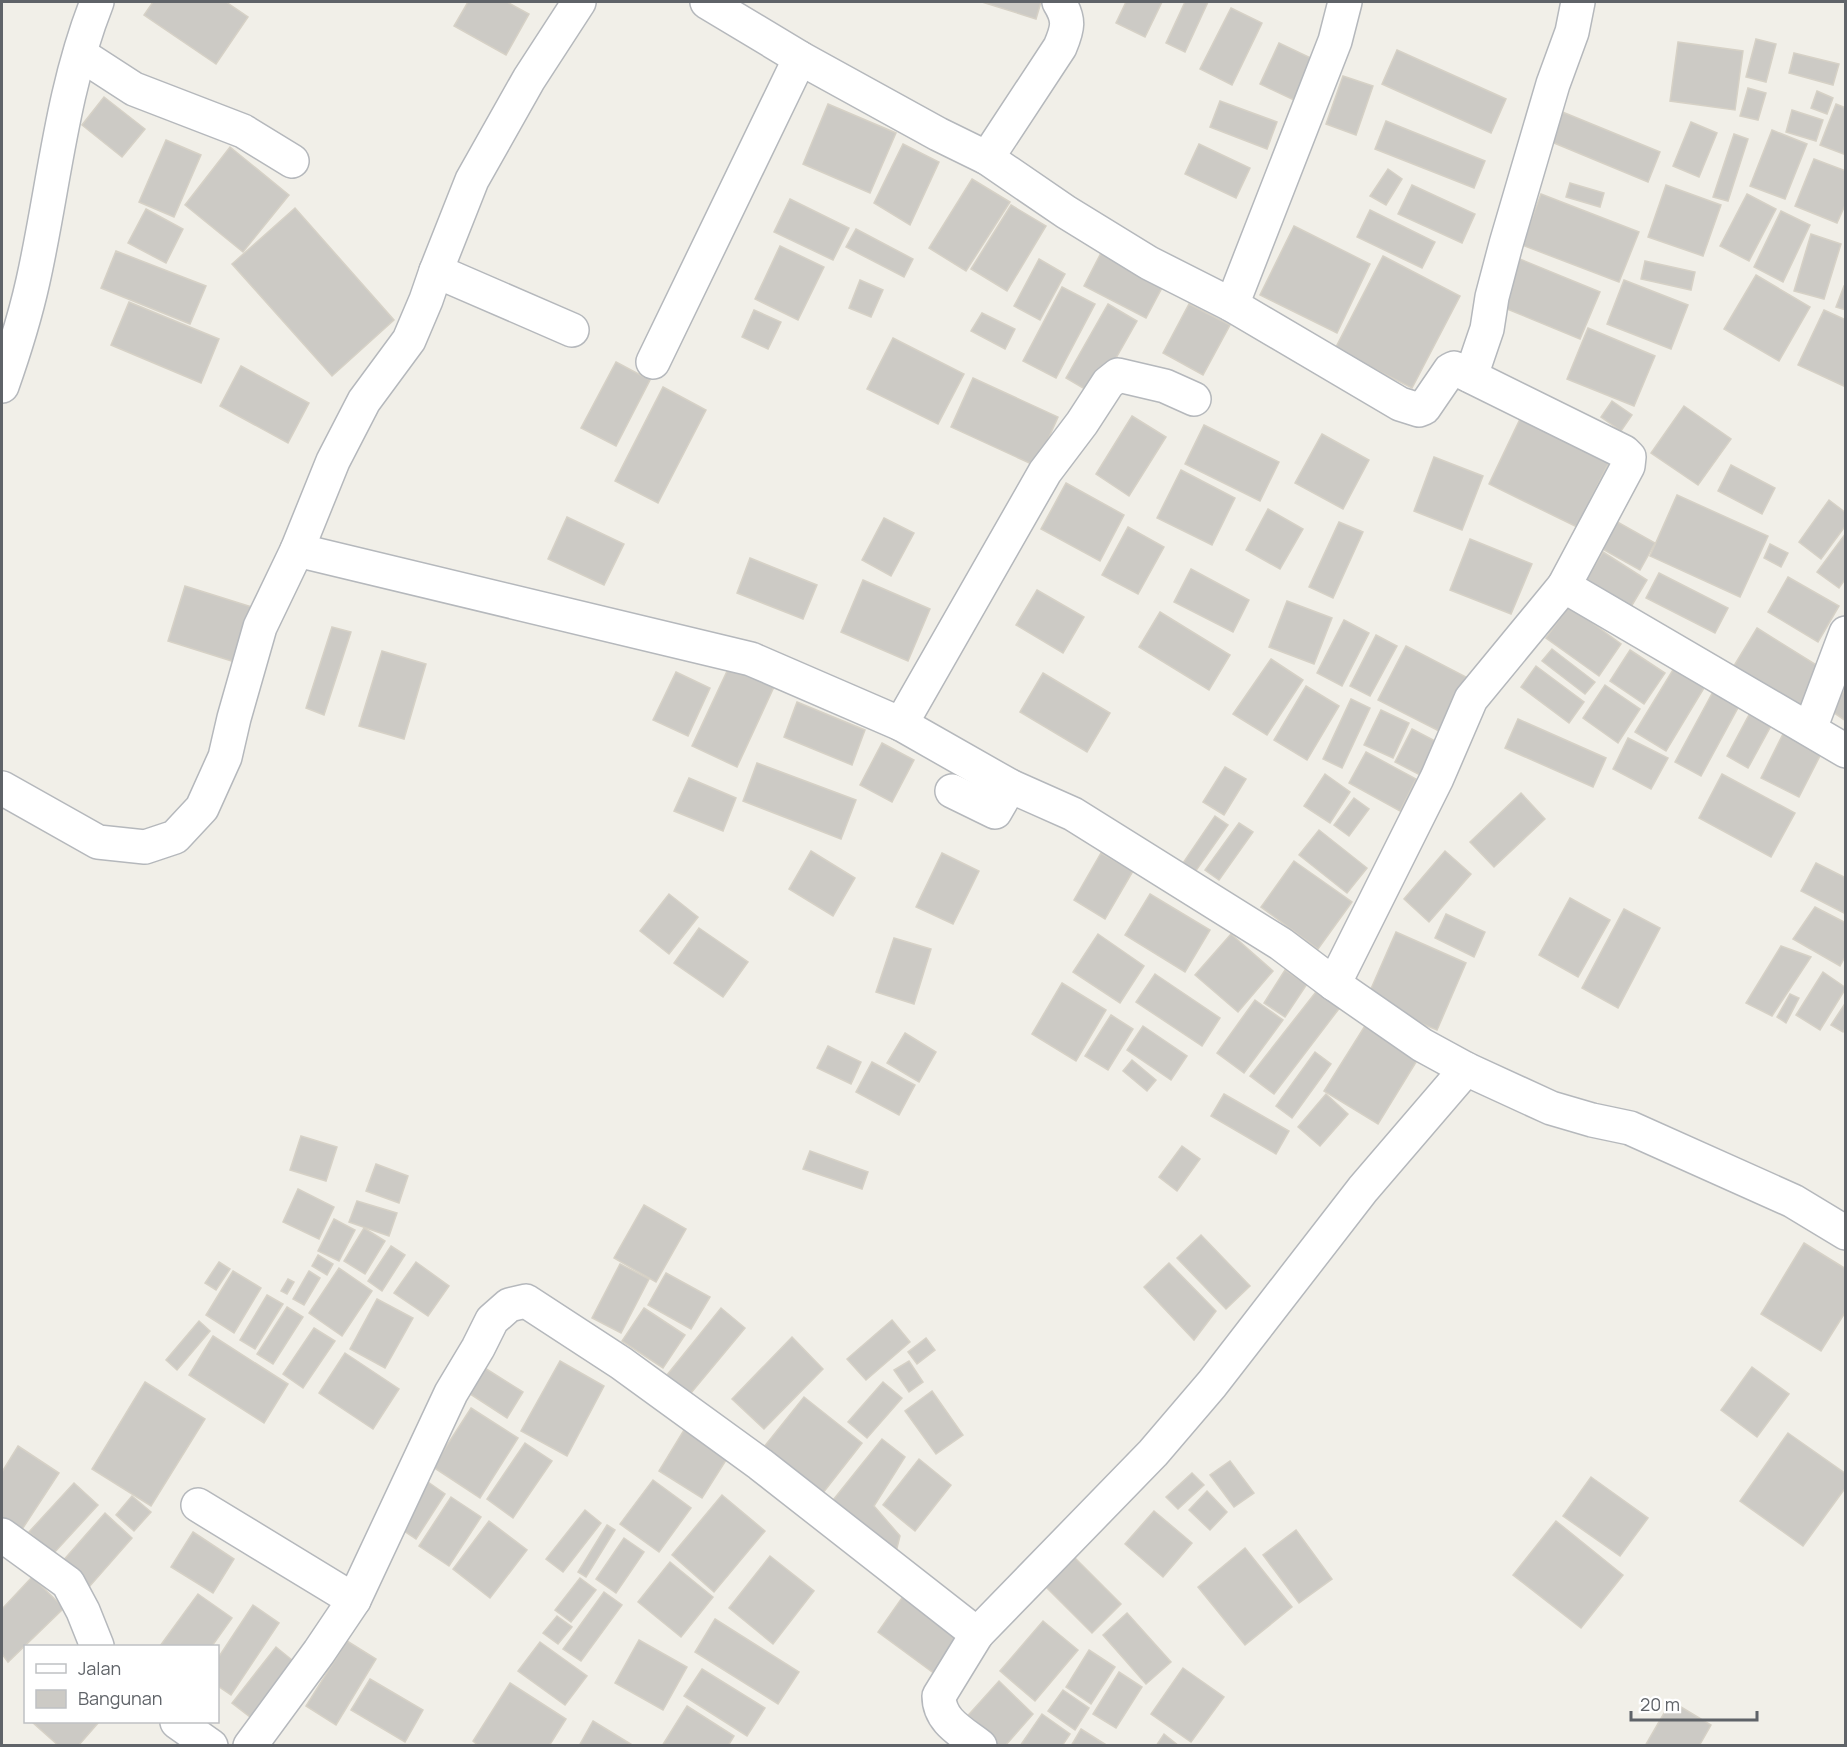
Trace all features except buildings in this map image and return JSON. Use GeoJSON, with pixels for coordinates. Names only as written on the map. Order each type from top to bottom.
{"type":"FeatureCollection","features":[{"type":"Feature","properties":{"kind":"street"},"geometry":{"type":"LineString","coordinates":[[2,386],[16,345],[33,280],[64,113],[97,2]]}},
{"type":"Feature","properties":{"kind":"street"},"geometry":{"type":"LineString","coordinates":[[2,788],[98,842],[145,847],[175,837],[202,808],[225,757],[260,627],[297,550],[333,461],[364,401],[409,340],[472,180],[529,79],[579,2]]}},
{"type":"Feature","properties":{"kind":"street"},"geometry":{"type":"LineString","coordinates":[[707,2],[800,58],[938,134],[987,158],[1066,212],[1140,257],[1232,305],[1400,404],[1419,410],[1424,408],[1450,370],[1454,368],[1624,452],[1629,457],[1628,466],[1564,586],[1472,699],[1437,778],[1334,984]]}},
{"type":"Feature","properties":{"kind":"street"},"geometry":{"type":"LineString","coordinates":[[987,158],[1060,47],[1066,33],[1067,16],[1059,2]]}},
{"type":"Feature","properties":{"kind":"street"},"geometry":{"type":"LineString","coordinates":[[1232,305],[1335,41],[1345,2]]}},
{"type":"Feature","properties":{"kind":"street"},"geometry":{"type":"LineString","coordinates":[[1471,376],[1487,329],[1492,297],[1506,244],[1553,84],[1572,32],[1578,2]]}},
{"type":"Feature","properties":{"kind":"street"},"geometry":{"type":"LineString","coordinates":[[80,54],[134,89],[243,130],[292,161]]}},
{"type":"Feature","properties":{"kind":"street"},"geometry":{"type":"LineString","coordinates":[[653,362],[800,58]]}},
{"type":"Feature","properties":{"kind":"street"},"geometry":{"type":"LineString","coordinates":[[436,271],[572,330]]}},
{"type":"Feature","properties":{"kind":"street"},"geometry":{"type":"LineString","coordinates":[[901,724],[1045,472],[1082,423],[1108,383],[1118,375],[1165,386],[1194,399]]}},
{"type":"Feature","properties":{"kind":"street"},"geometry":{"type":"LineString","coordinates":[[297,550],[751,659],[901,724],[1010,786],[1073,814],[1272,938],[1422,1045],[1466,1070],[1551,1108],[1630,1128],[1793,1201],[1845,1233]]}},
{"type":"Feature","properties":{"kind":"street"},"geometry":{"type":"LineString","coordinates":[[1564,586],[1845,751]]}},
{"type":"Feature","properties":{"kind":"street"},"geometry":{"type":"LineString","coordinates":[[1810,729],[1845,633]]}},
{"type":"Feature","properties":{"kind":"street"},"geometry":{"type":"LineString","coordinates":[[952,791],[995,812],[1010,786]]}},
{"type":"Feature","properties":{"kind":"street"},"geometry":{"type":"LineString","coordinates":[[980,1746],[945,1718],[939,1707],[939,1696],[977,1634],[1153,1453],[1212,1384],[1363,1189],[1466,1070]]}},
{"type":"Feature","properties":{"kind":"street"},"geometry":{"type":"LineString","coordinates":[[263,1742],[354,1600],[451,1392],[492,1320],[509,1305],[525,1301],[621,1363],[760,1464],[977,1634]]}},
{"type":"Feature","properties":{"kind":"street"},"geometry":{"type":"LineString","coordinates":[[198,1505],[354,1600]]}},
{"type":"Feature","properties":{"kind":"street"},"geometry":{"type":"LineString","coordinates":[[2,1535],[68,1583],[83,1611],[96,1645]]}},
{"type":"Feature","properties":{"kind":"street"},"geometry":{"type":"LineString","coordinates":[[178,1723],[212,1746]]}}]}
